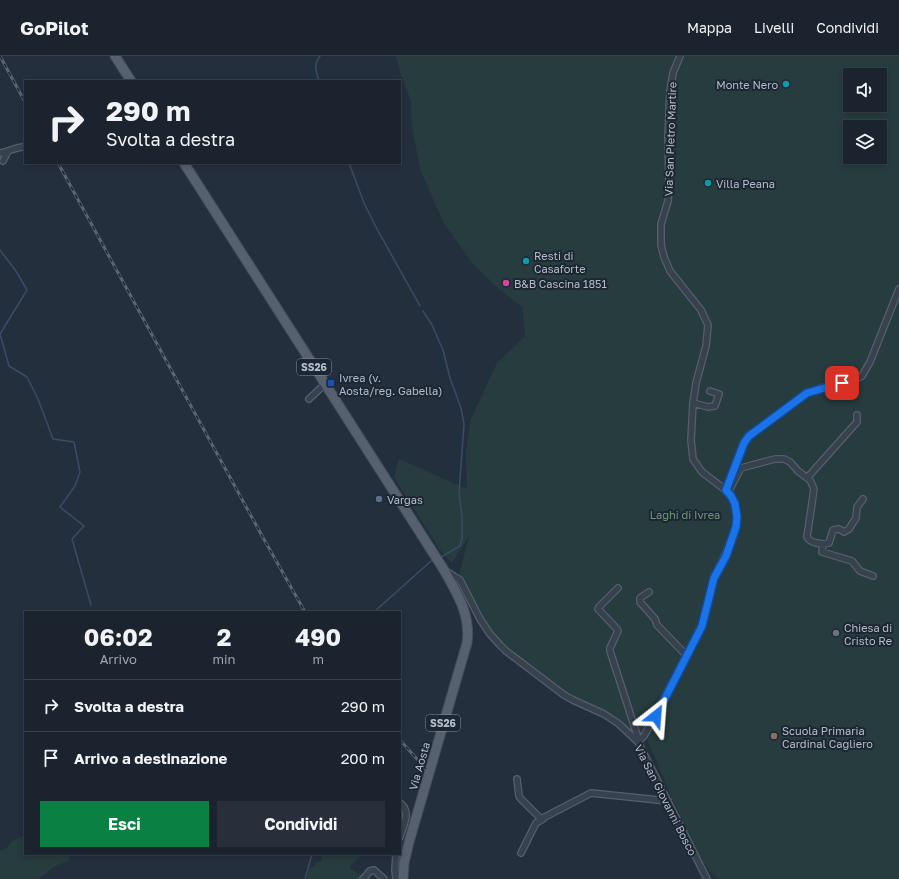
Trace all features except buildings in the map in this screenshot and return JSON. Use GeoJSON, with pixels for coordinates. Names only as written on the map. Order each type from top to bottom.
{"type":"FeatureCollection","features":[{"type":"Feature","properties":{"kind":"main road"},"geometry":{"type":"LineString","coordinates":[[115,56],[130,80]]}},
{"type":"Feature","properties":{"kind":"main road","name":"SS26"},"geometry":{"type":"LineString","coordinates":[[185,164],[444,570]]}},
{"type":"Feature","properties":{"kind":"main road","name":"Via Aosta"},"geometry":{"type":"LineString","coordinates":[[403,879],[408,842],[468,635],[467,620],[462,603],[444,570]]}},
{"type":"Feature","properties":{"kind":"street","name":"Via San Pietro Martire"},"geometry":{"type":"LineString","coordinates":[[680,56],[673,73],[670,91],[668,137],[669,190],[668,202],[661,224],[660,234],[664,257],[670,271],[701,310],[708,325],[706,346],[696,383],[693,403],[691,440],[695,464],[706,476],[727,491]]}},
{"type":"Feature","properties":{"kind":"street"},"geometry":{"type":"LineString","coordinates":[[0,153],[7,153],[16,148],[24,147]]}},
{"type":"Feature","properties":{"kind":"street"},"geometry":{"type":"LineString","coordinates":[[3,161],[7,153]]}},
{"type":"Feature","properties":{"kind":"street"},"geometry":{"type":"LineString","coordinates":[[727,491],[744,443],[749,436],[807,393],[862,376],[870,362],[899,289]]}},
{"type":"Feature","properties":{"kind":"street"},"geometry":{"type":"LineString","coordinates":[[309,399],[325,384]]}},
{"type":"Feature","properties":{"kind":"street"},"geometry":{"type":"LineString","coordinates":[[693,403],[708,407],[715,406],[718,394],[710,391]]}},
{"type":"Feature","properties":{"kind":"street"},"geometry":{"type":"LineString","coordinates":[[807,478],[857,422],[857,415]]}},
{"type":"Feature","properties":{"kind":"street"},"geometry":{"type":"LineString","coordinates":[[727,491],[741,468],[775,459],[787,460],[812,482],[814,489],[807,537],[810,541],[823,544],[829,543],[833,530],[839,529],[844,532],[849,529],[856,518],[857,507],[863,499]]}},
{"type":"Feature","properties":{"kind":"street"},"geometry":{"type":"LineString","coordinates":[[618,588],[599,607],[598,610],[618,631],[610,651],[638,741],[644,736],[702,626],[714,578],[726,556],[736,527],[736,508],[727,491]]}},
{"type":"Feature","properties":{"kind":"street"},"geometry":{"type":"LineString","coordinates":[[823,544],[822,552],[852,561],[860,571],[873,576]]}},
{"type":"Feature","properties":{"kind":"street","name":"Via San Giovanni Bosco"},"geometry":{"type":"LineString","coordinates":[[444,570],[460,580],[480,619],[490,634],[506,651],[564,695],[614,720],[638,741],[707,879]]}},
{"type":"Feature","properties":{"kind":"street"},"geometry":{"type":"LineString","coordinates":[[649,592],[640,598],[641,604],[655,619],[657,625],[687,656]]}},
{"type":"Feature","properties":{"kind":"street"},"geometry":{"type":"LineString","coordinates":[[517,779],[519,796],[539,818],[542,819]]}},
{"type":"Feature","properties":{"kind":"street"},"geometry":{"type":"LineString","coordinates":[[521,853],[537,822],[591,793],[668,801]]}},
{"type":"Feature","properties":{"kind":"street"},"geometry":{"type":"LineString","coordinates":[[401,804],[404,806],[407,813],[401,834]]}},
{"type":"Feature","properties":{"kind":"street"},"geometry":{"type":"LineString","coordinates":[[396,855],[396,879]]}},
{"type":"Feature","properties":{"kind":"street"},"geometry":{"type":"LineString","coordinates":[[363,879],[370,871],[374,870],[384,879]]}},
{"type":"Feature","properties":{"kind":"green space","name":"Laghi di Ivrea"},"geometry":{"type":"Polygon","coordinates":[[[396,56],[899,56],[899,879],[718,879],[708,869],[694,849],[646,737],[624,731],[524,667],[501,650],[474,610],[459,575],[469,536],[452,563],[440,550],[394,477],[399,459],[467,489],[466,453],[470,421],[497,363],[525,336],[522,307],[500,290],[474,265],[444,224],[420,169],[412,126],[411,101],[400,72],[396,56]]]}},
{"type":"Feature","properties":{"kind":"green space"},"geometry":{"type":"Polygon","coordinates":[[[24,836],[24,855],[71,855],[69,861],[57,865],[38,879],[0,879],[0,851],[7,848],[11,842],[24,836]]]}},
{"type":"Feature","properties":{"kind":"green space"},"geometry":{"type":"Polygon","coordinates":[[[322,855],[362,855],[350,866],[351,869],[360,874],[361,879],[306,879],[308,870],[317,862],[322,861],[322,855]]]}},
{"type":"Feature","properties":{"kind":"waterway"},"geometry":{"type":"LineString","coordinates":[[319,80],[316,71],[316,62],[320,56]]}},
{"type":"Feature","properties":{"kind":"waterway"},"geometry":{"type":"LineString","coordinates":[[349,164],[364,203],[420,306]]}},
{"type":"Feature","properties":{"kind":"waterway"},"geometry":{"type":"LineString","coordinates":[[0,250],[16,271],[27,290],[0,334],[9,366],[27,377],[38,399],[53,439],[74,442],[80,472],[75,486],[60,507],[84,526],[72,539],[91,605]]}},
{"type":"Feature","properties":{"kind":"waterway"},"geometry":{"type":"LineString","coordinates":[[423,311],[432,325],[443,350],[450,378],[461,408],[464,424],[459,493],[462,517],[462,539],[460,546],[441,557]]}},
{"type":"Feature","properties":{"kind":"waterway"},"geometry":{"type":"LineString","coordinates":[[375,611],[431,561]]}},
{"type":"Feature","properties":{"kind":"waterway"},"geometry":{"type":"LineString","coordinates":[[305,879],[312,855]]}},
{"type":"Feature","properties":{"kind":"railway"},"geometry":{"type":"LineString","coordinates":[[0,56],[24,100]]}},
{"type":"Feature","properties":{"kind":"railway"},"geometry":{"type":"LineString","coordinates":[[59,164],[304,611]]}},
{"type":"Feature","properties":{"kind":"railway"},"geometry":{"type":"LineString","coordinates":[[401,741],[426,769]]}},
{"type":"Feature","properties":{"kind":"place","name":"Monte Nero"},"geometry":{"type":"Point","coordinates":[786,84]}},
{"type":"Feature","properties":{"kind":"place","name":"Villa Peana"},"geometry":{"type":"Point","coordinates":[708,183]}},
{"type":"Feature","properties":{"kind":"place","name":"Resti di Casaforte"},"geometry":{"type":"Point","coordinates":[526,261]}},
{"type":"Feature","properties":{"kind":"place","name":"B&B Cascina 1851"},"geometry":{"type":"Point","coordinates":[506,283]}},
{"type":"Feature","properties":{"kind":"place","name":"Ivrea (v. Aosta/reg. Gabella)"},"geometry":{"type":"Point","coordinates":[331,383]}},
{"type":"Feature","properties":{"kind":"place","name":"Vargas"},"geometry":{"type":"Point","coordinates":[379,499]}},
{"type":"Feature","properties":{"kind":"place","name":"Chiesa di Cristo Re"},"geometry":{"type":"Point","coordinates":[836,633]}},
{"type":"Feature","properties":{"kind":"place","name":"Scuola Primaria Cardinal Cagliero"},"geometry":{"type":"Point","coordinates":[774,736]}},
{"type":"Feature","properties":{"kind":"route"},"geometry":{"type":"LineString","coordinates":[[656,716],[696,640],[705,618],[714,578],[726,556],[736,530],[736,508],[731,496],[726,490],[744,443],[749,436],[807,393],[842,383]]}}]}
